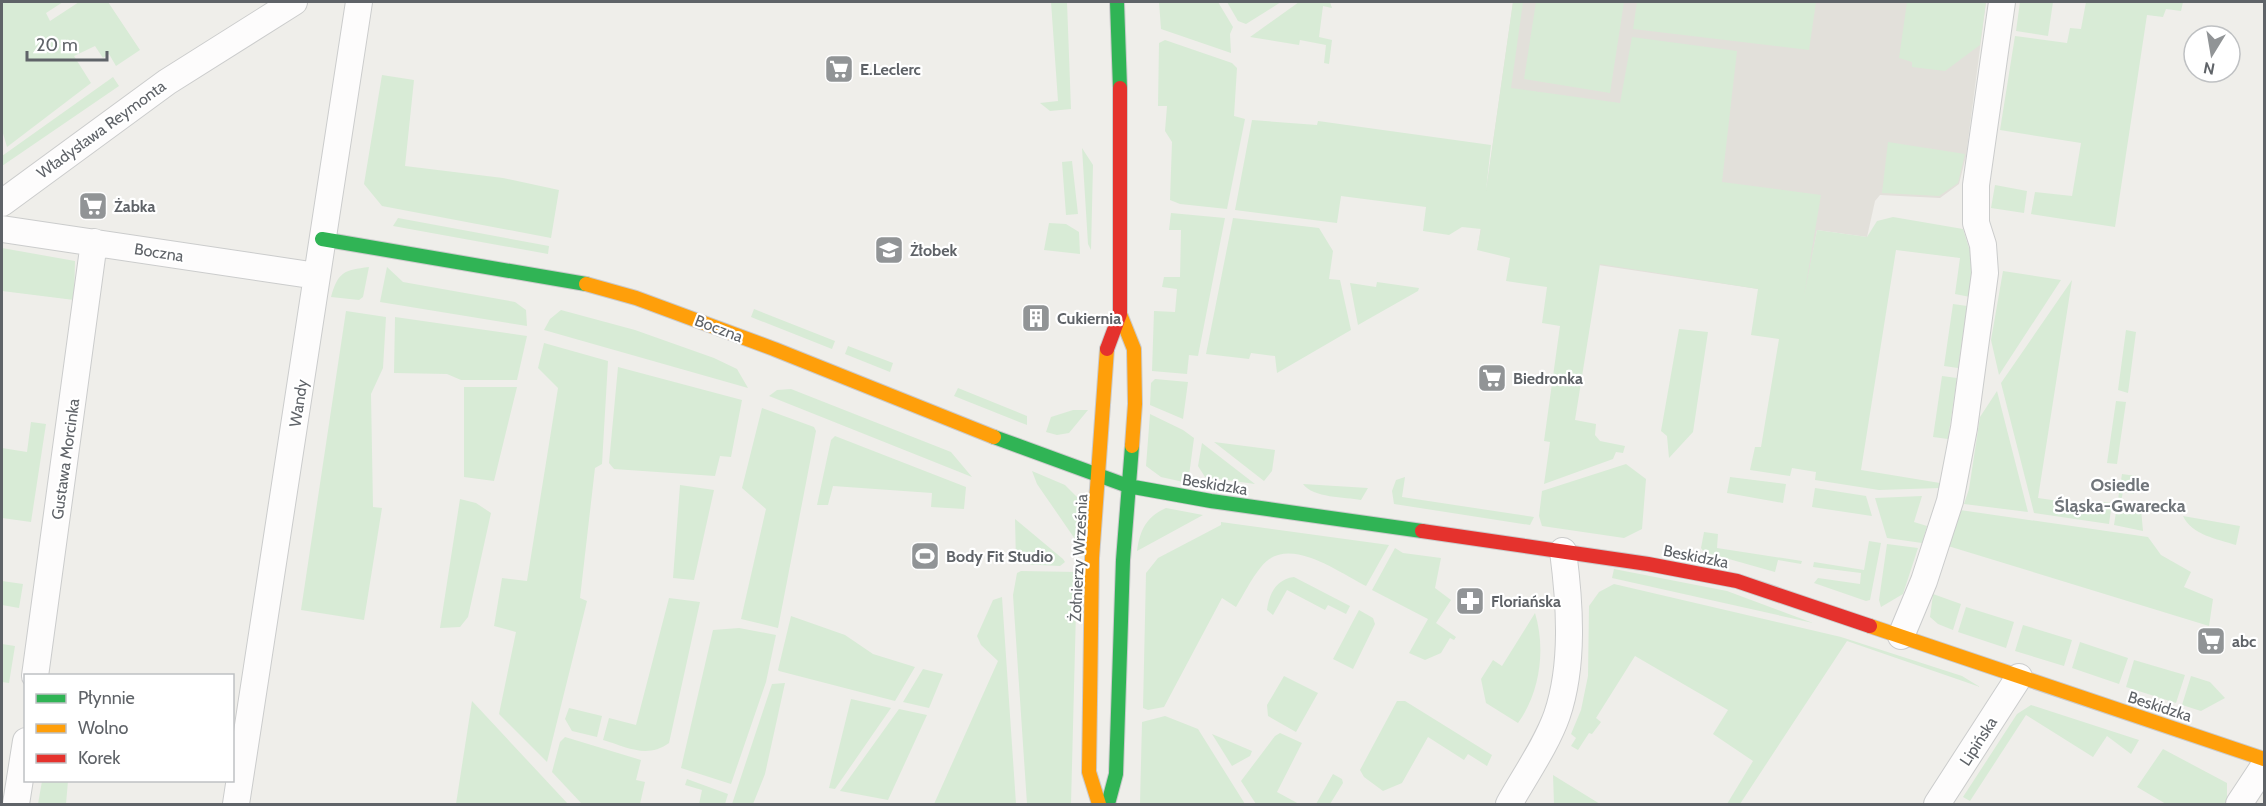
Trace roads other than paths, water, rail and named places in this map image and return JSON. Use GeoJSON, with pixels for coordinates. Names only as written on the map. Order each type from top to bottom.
{"type":"FeatureCollection","features":[{"type":"Feature","properties":{"kind":"street","name":"Władysława Reymonta"},"geometry":{"type":"LineString","coordinates":[[2,203],[167,82],[294,2]]}},
{"type":"Feature","properties":{"kind":"street","name":"Wandy"},"geometry":{"type":"LineString","coordinates":[[236,804],[241,714],[317,276],[359,2]]}},
{"type":"Feature","properties":{"kind":"street","name":"Żołnierzy Września"},"geometry":{"type":"LineString","coordinates":[[1098,804],[1089,772],[1092,558],[1107,349],[1120,314],[1122,126],[1117,2]]}},
{"type":"Feature","properties":{"kind":"street"},"geometry":{"type":"LineString","coordinates":[[1901,636],[1924,581],[1950,501],[1964,428],[1985,273],[1983,245],[1976,223],[1976,185],[2002,2]]}},
{"type":"Feature","properties":{"kind":"street","name":"Boczna"},"geometry":{"type":"LineString","coordinates":[[2,229],[317,276]]}},
{"type":"Feature","properties":{"kind":"street","name":"Boczna"},"geometry":{"type":"LineString","coordinates":[[322,238],[579,283],[636,298],[1099,476]]}},
{"type":"Feature","properties":{"kind":"street","name":"Gustawa Morcinka"},"geometry":{"type":"LineString","coordinates":[[35,674],[94,242]]}},
{"type":"Feature","properties":{"kind":"street","name":"Żołnierzy Września"},"geometry":{"type":"LineString","coordinates":[[1108,804],[1116,774],[1128,486],[1135,404],[1134,349],[1120,314]]}},
{"type":"Feature","properties":{"kind":"street","name":"Beskidzka"},"geometry":{"type":"LineString","coordinates":[[1099,476],[1128,486],[1211,501],[1563,551],[1737,581],[2265,759]]}},
{"type":"Feature","properties":{"kind":"street"},"geometry":{"type":"LineString","coordinates":[[1509,804],[1556,718],[1568,676],[1566,575],[1563,551]]}},
{"type":"Feature","properties":{"kind":"street","name":"Lipińska"},"geometry":{"type":"LineString","coordinates":[[1937,804],[2019,677]]}},
{"type":"Feature","properties":{"kind":"street"},"geometry":{"type":"LineString","coordinates":[[16,804],[24,754]]}},
{"type":"Feature","properties":{"kind":"street"},"geometry":{"type":"LineString","coordinates":[[2239,804],[2265,766]]}},
{"type":"Feature","properties":{"kind":"place","name":"E.Leclerc"},"geometry":{"type":"Point","coordinates":[839,69]}},
{"type":"Feature","properties":{"kind":"place","name":"Żabka"},"geometry":{"type":"Point","coordinates":[93,206]}},
{"type":"Feature","properties":{"kind":"place","name":"Żłobek"},"geometry":{"type":"Point","coordinates":[889,250]}},
{"type":"Feature","properties":{"kind":"place","name":"Cukiernia"},"geometry":{"type":"Point","coordinates":[1036,318]}},
{"type":"Feature","properties":{"kind":"place","name":"Biedronka"},"geometry":{"type":"Point","coordinates":[1492,378]}},
{"type":"Feature","properties":{"kind":"place","name":"Body Fit Studio"},"geometry":{"type":"Point","coordinates":[925,556]}},
{"type":"Feature","properties":{"kind":"place","name":"Floriańska"},"geometry":{"type":"Point","coordinates":[1470,601]}},
{"type":"Feature","properties":{"kind":"place","name":"abc"},"geometry":{"type":"Point","coordinates":[2211,641]}},
{"type":"Feature","properties":{"kind":"district","name":"Osiedle Śląska-Gwarecka"},"geometry":{"type":"Point","coordinates":[2120,495]}}]}
